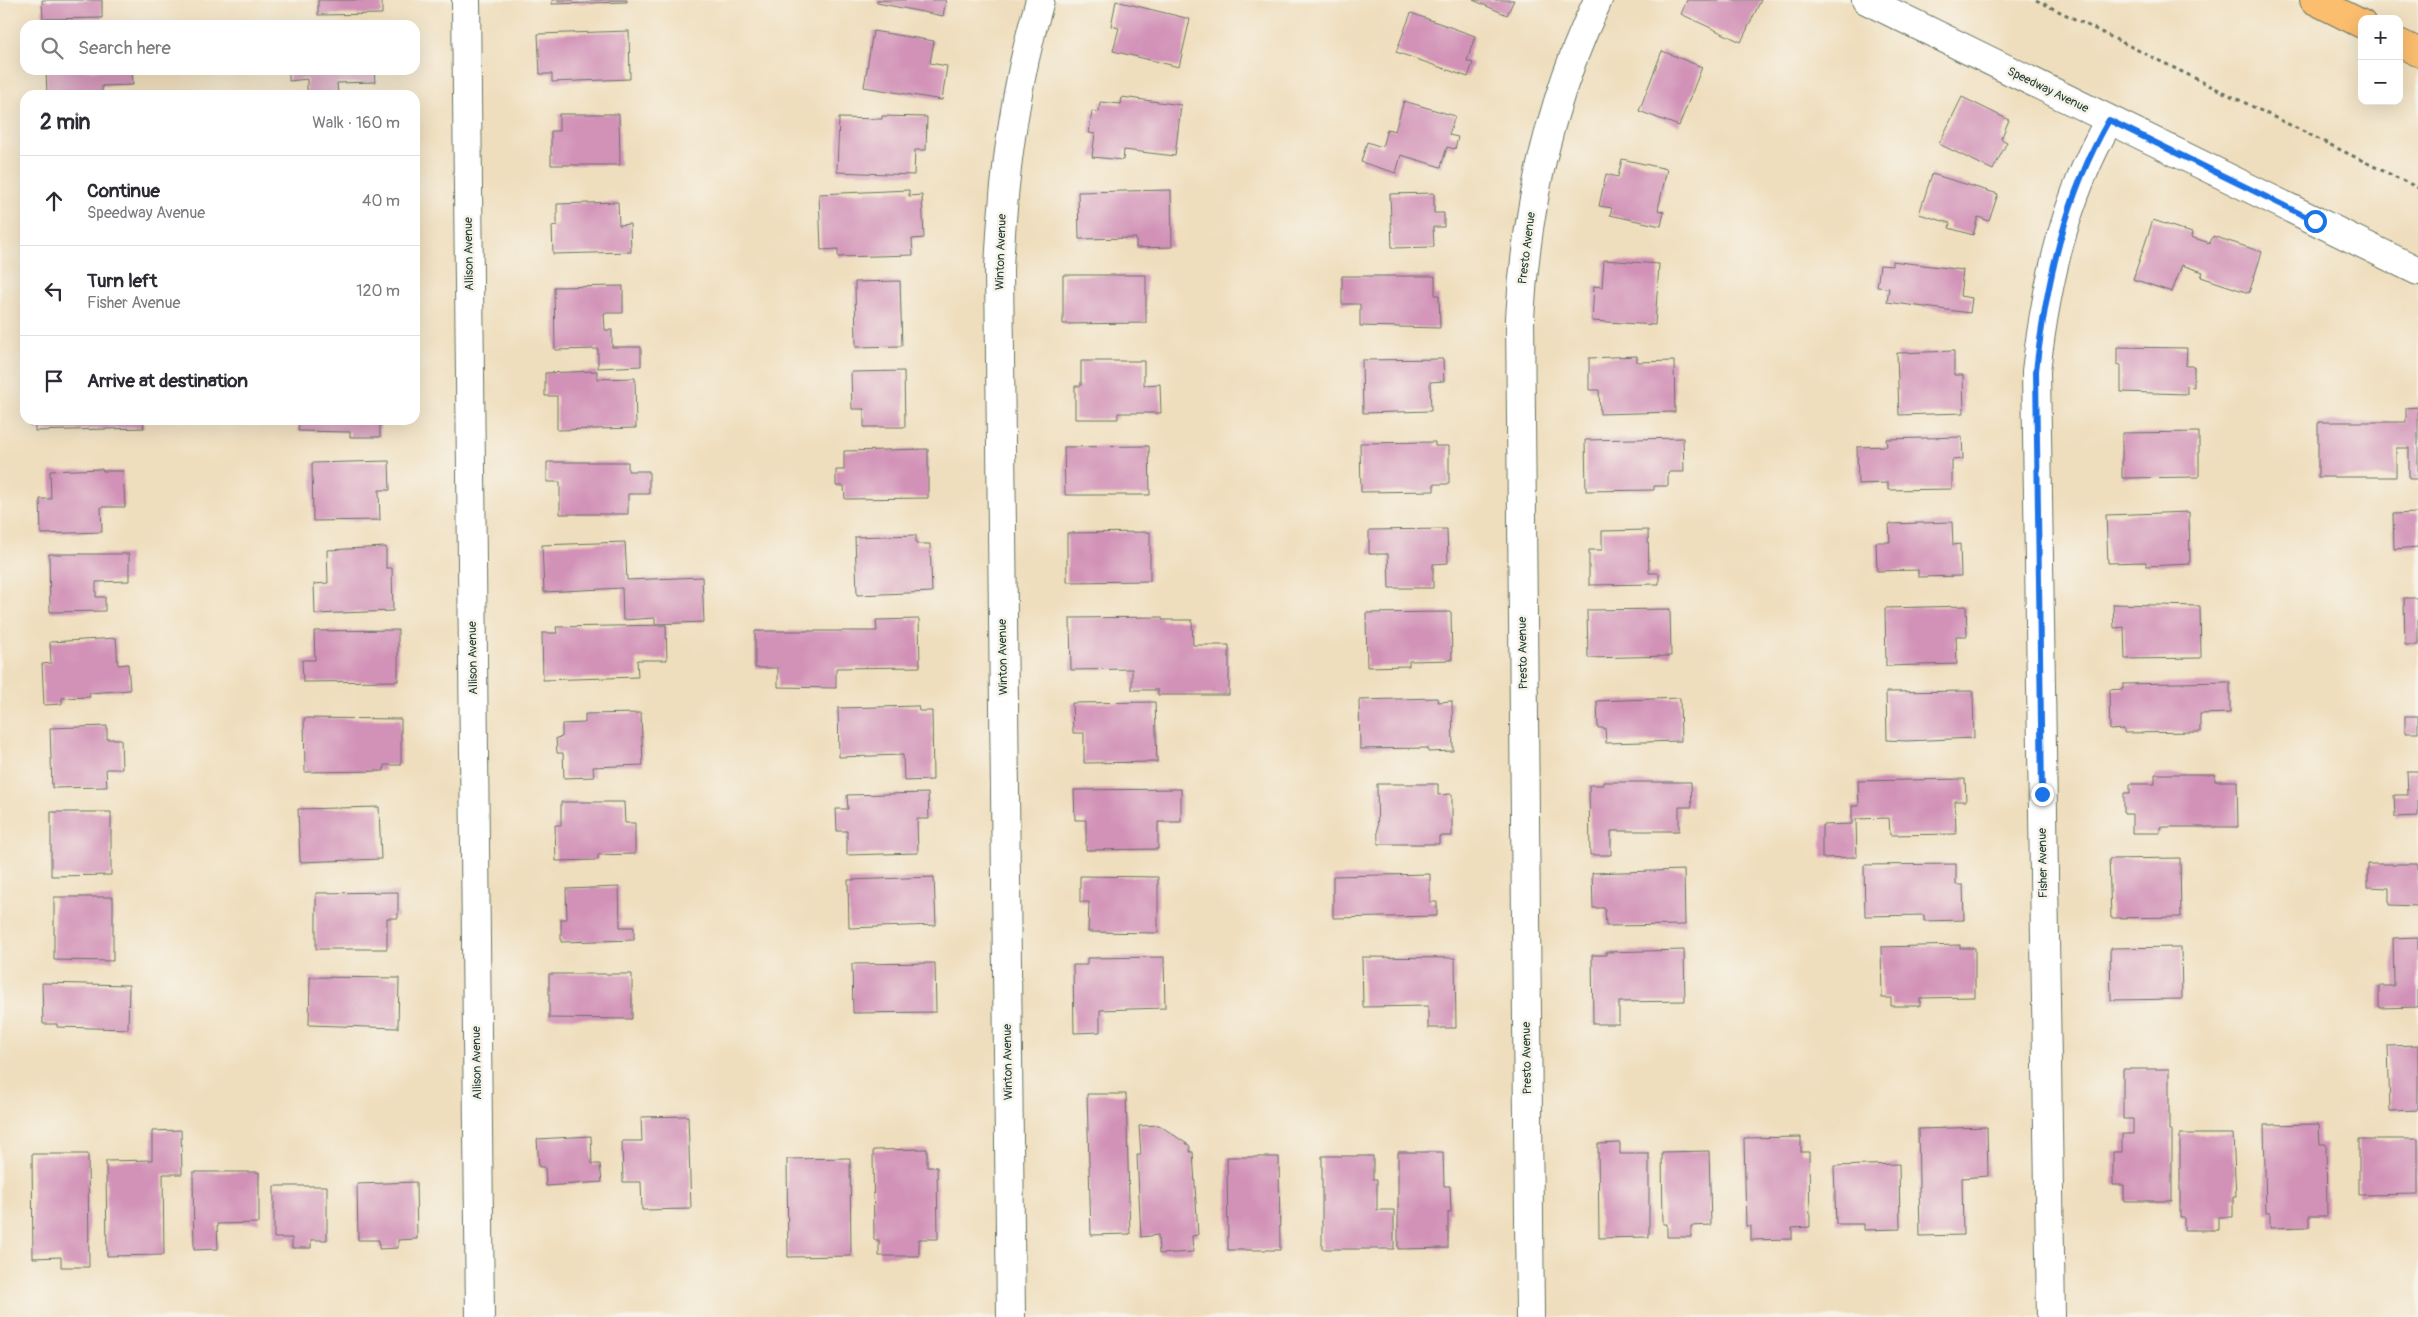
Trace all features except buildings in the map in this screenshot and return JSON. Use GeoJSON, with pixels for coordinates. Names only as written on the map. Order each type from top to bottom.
{"type":"FeatureCollection","features":[{"type":"Feature","properties":{"kind":"main road"},"geometry":{"type":"LineString","coordinates":[[2314,0],[2358,22]]}},
{"type":"Feature","properties":{"kind":"main road"},"geometry":{"type":"LineString","coordinates":[[2403,45],[2418,52]]}},
{"type":"Feature","properties":{"kind":"street","name":"Allison Avenue"},"geometry":{"type":"LineString","coordinates":[[466,0],[480,1317]]}},
{"type":"Feature","properties":{"kind":"street","name":"Winton Avenue"},"geometry":{"type":"LineString","coordinates":[[1011,1317],[999,269],[1004,179],[1011,129],[1024,59],[1040,0]]}},
{"type":"Feature","properties":{"kind":"street","name":"Presto Avenue"},"geometry":{"type":"LineString","coordinates":[[1530,1317],[1520,310],[1527,234],[1540,164],[1570,66],[1598,0]]}},
{"type":"Feature","properties":{"kind":"street","name":"Speedway Avenue"},"geometry":{"type":"LineString","coordinates":[[1866,0],[2418,271]]}},
{"type":"Feature","properties":{"kind":"street","name":"Fisher Avenue"},"geometry":{"type":"LineString","coordinates":[[2051,1317],[2036,371],[2042,320],[2058,248],[2086,167],[2109,120]]}},
{"type":"Feature","properties":{"kind":"path"},"geometry":{"type":"LineString","coordinates":[[2036,0],[2418,188]]}},
{"type":"Feature","properties":{"kind":"route"},"geometry":{"type":"LineString","coordinates":[[2042,794],[2035,416],[2036,371],[2042,320],[2058,248],[2086,167],[2099,138],[2109,120],[2315,221]]}}]}
